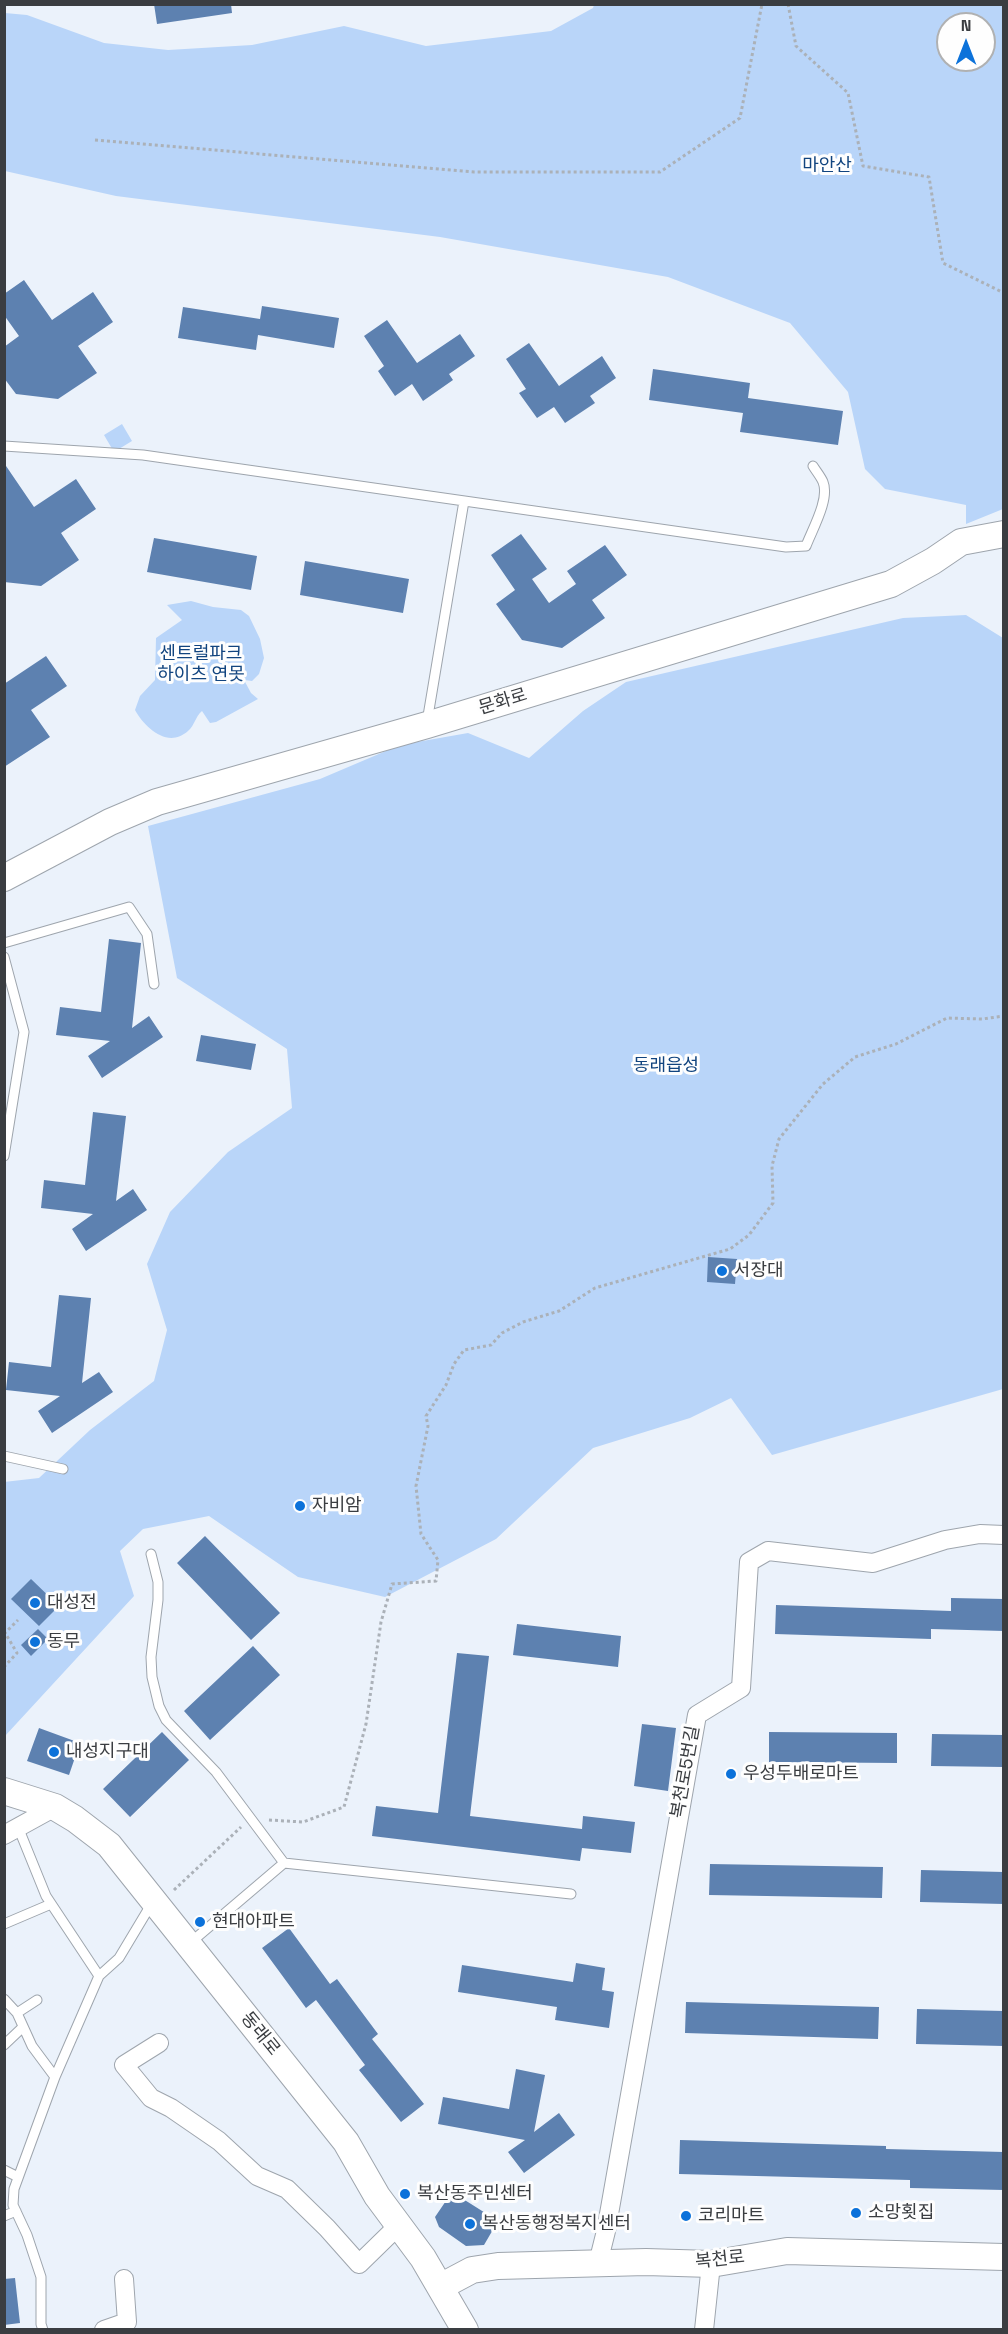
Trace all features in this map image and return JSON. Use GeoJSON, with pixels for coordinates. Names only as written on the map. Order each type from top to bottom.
{"type":"FeatureCollection","features":[{"type":"Feature","properties":{"kind":"street","name":"문화로"},"geometry":{"type":"LineString","coordinates":[[4,878],[110,822],[157,801],[427,724],[891,584],[933,561],[961,542],[1004,534]]}},
{"type":"Feature","properties":{"kind":"street","name":"복천로5번길"},"geometry":{"type":"LineString","coordinates":[[598,2263],[606,2231],[697,1715],[741,1688],[749,1562],[768,1551],[873,1563],[945,1540],[980,1534],[1004,1535]]}},
{"type":"Feature","properties":{"kind":"street","name":"동래로"},"geometry":{"type":"LineString","coordinates":[[4,1791],[55,1807],[109,1845],[346,2142],[377,2196],[423,2258],[441,2287],[457,2326]]}},
{"type":"Feature","properties":{"kind":"street"},"geometry":{"type":"LineString","coordinates":[[11,1831],[55,1807]]}},
{"type":"Feature","properties":{"kind":"street"},"geometry":{"type":"LineString","coordinates":[[159,2043],[124,2065],[150,2098],[171,2108],[219,2141],[257,2176],[287,2189],[327,2228],[359,2264],[399,2225]]}},
{"type":"Feature","properties":{"kind":"street","name":"복천로"},"geometry":{"type":"LineString","coordinates":[[441,2287],[472,2270],[490,2267],[598,2263],[711,2264],[787,2251],[1004,2258]]}},
{"type":"Feature","properties":{"kind":"street"},"geometry":{"type":"LineString","coordinates":[[704,2330],[711,2264]]}},
{"type":"Feature","properties":{"kind":"street"},"geometry":{"type":"LineString","coordinates":[[105,2330],[127,2322],[124,2279]]}},
{"type":"Feature","properties":{"kind":"lane"},"geometry":{"type":"LineString","coordinates":[[4,446],[143,455],[786,547],[806,546],[816,524],[825,495],[824,483],[813,466]]}},
{"type":"Feature","properties":{"kind":"lane"},"geometry":{"type":"LineString","coordinates":[[427,724],[464,501]]}},
{"type":"Feature","properties":{"kind":"lane"},"geometry":{"type":"LineString","coordinates":[[4,943],[129,907],[147,934],[154,984]]}},
{"type":"Feature","properties":{"kind":"lane"},"geometry":{"type":"LineString","coordinates":[[4,957],[24,1032],[4,1156]]}},
{"type":"Feature","properties":{"kind":"lane"},"geometry":{"type":"LineString","coordinates":[[4,1083],[16,1084]]}},
{"type":"Feature","properties":{"kind":"lane"},"geometry":{"type":"LineString","coordinates":[[4,1455],[63,1469]]}},
{"type":"Feature","properties":{"kind":"lane"},"geometry":{"type":"LineString","coordinates":[[151,1554],[158,1582],[151,1657],[152,1677],[159,1706],[166,1720],[216,1772],[284,1863]]}},
{"type":"Feature","properties":{"kind":"lane"},"geometry":{"type":"LineString","coordinates":[[11,1831],[51,1904],[99,1976]]}},
{"type":"Feature","properties":{"kind":"lane"},"geometry":{"type":"LineString","coordinates":[[188,1945],[284,1863],[571,1894]]}},
{"type":"Feature","properties":{"kind":"lane"},"geometry":{"type":"LineString","coordinates":[[43,2330],[41,2277],[27,2235],[13,2205],[14,2188],[55,2077],[99,1976],[119,1958],[153,1901]]}},
{"type":"Feature","properties":{"kind":"lane"},"geometry":{"type":"LineString","coordinates":[[4,1924],[51,1904]]}},
{"type":"Feature","properties":{"kind":"lane"},"geometry":{"type":"LineString","coordinates":[[4,1998],[17,2013],[32,2046],[55,2077]]}},
{"type":"Feature","properties":{"kind":"lane"},"geometry":{"type":"LineString","coordinates":[[17,2013],[37,2000]]}},
{"type":"Feature","properties":{"kind":"lane"},"geometry":{"type":"LineString","coordinates":[[4,2045],[23,2027]]}},
{"type":"Feature","properties":{"kind":"lane"},"geometry":{"type":"LineString","coordinates":[[4,2170],[18,2177]]}},
{"type":"Feature","properties":{"kind":"lane"},"geometry":{"type":"LineString","coordinates":[[4,2216],[16,2211]]}},
{"type":"Feature","properties":{"kind":"path"},"geometry":{"type":"LineString","coordinates":[[95,140],[474,172],[660,172],[740,118],[762,4]]}},
{"type":"Feature","properties":{"kind":"path"},"geometry":{"type":"LineString","coordinates":[[788,4],[796,46],[848,93],[863,166],[929,177],[943,263],[1004,293]]}},
{"type":"Feature","properties":{"kind":"path"},"geometry":{"type":"LineString","coordinates":[[153,1901],[171,1893],[232,1834],[251,1819],[303,1822],[344,1807],[366,1724],[381,1622],[392,1584],[436,1581],[438,1560],[421,1534],[416,1486],[428,1426],[426,1416],[446,1385],[454,1364],[465,1350],[491,1345],[502,1333],[523,1322],[559,1311],[595,1288],[730,1249],[749,1235],[773,1203],[772,1166],[779,1139],[823,1084],[855,1057],[896,1044],[947,1018],[982,1019],[1004,1016]]}},
{"type":"Feature","properties":{"kind":"path"},"geometry":{"type":"LineString","coordinates":[[4,1641],[5,1633],[18,1620]]}},
{"type":"Feature","properties":{"kind":"path"},"geometry":{"type":"LineString","coordinates":[[4,1667],[17,1653],[5,1633]]}},
{"type":"Feature","properties":{"kind":"green space","name":"마안산"},"geometry":{"type":"Polygon","coordinates":[[[594,5],[1003,5],[1003,509],[966,524],[966,505],[885,489],[865,469],[848,392],[790,323],[668,277],[440,237],[116,196],[5,171],[5,13],[27,15],[104,43],[168,50],[252,45],[344,26],[426,46],[551,31],[593,8],[594,5]]]}},
{"type":"Feature","properties":{"kind":"green space"},"geometry":{"type":"Polygon","coordinates":[[[122,424],[132,441],[114,452],[104,435],[122,424]]]}},
{"type":"Feature","properties":{"kind":"green space","name":"센트럴파크 하이츠 연못"},"geometry":{"type":"Polygon","coordinates":[[[191,601],[213,607],[241,610],[249,616],[260,639],[264,658],[259,674],[252,681],[244,680],[251,693],[258,699],[216,722],[210,723],[202,711],[188,731],[173,738],[165,737],[151,729],[135,710],[140,696],[155,680],[156,638],[182,620],[167,605],[191,601]]]}},
{"type":"Feature","properties":{"kind":"green space","name":"동래읍성"},"geometry":{"type":"Polygon","coordinates":[[[966,615],[1003,638],[1003,1389],[772,1455],[731,1398],[690,1418],[593,1448],[496,1539],[385,1597],[298,1577],[209,1516],[143,1529],[120,1551],[134,1596],[5,1736],[4,1482],[39,1478],[90,1430],[154,1381],[167,1330],[147,1264],[170,1212],[228,1152],[292,1108],[287,1049],[177,978],[148,826],[320,779],[400,745],[468,733],[529,758],[583,711],[626,682],[903,618],[966,615]]]}},
{"type":"Feature","properties":{"kind":"building"},"geometry":{"type":"Polygon","coordinates":[[[154,4],[231,4],[232,13],[157,24],[154,4]]]}},
{"type":"Feature","properties":{"kind":"building"},"geometry":{"type":"Polygon","coordinates":[[[24,280],[52,320],[93,292],[113,322],[78,346],[97,373],[58,399],[16,394],[4,378],[4,347],[19,336],[4,315],[4,294],[24,280]]]}},
{"type":"Feature","properties":{"kind":"building"},"geometry":{"type":"Polygon","coordinates":[[[262,306],[339,318],[334,348],[258,335],[256,350],[178,338],[183,307],[260,319],[262,306]]]}},
{"type":"Feature","properties":{"kind":"building"},"geometry":{"type":"Polygon","coordinates":[[[387,320],[417,363],[460,334],[475,356],[449,374],[453,380],[423,401],[412,384],[395,396],[378,371],[384,366],[364,336],[387,320]]]}},
{"type":"Feature","properties":{"kind":"building"},"geometry":{"type":"Polygon","coordinates":[[[529,343],[559,386],[602,356],[616,378],[590,396],[595,403],[565,423],[554,407],[537,418],[519,393],[526,389],[506,359],[529,343]]]}},
{"type":"Feature","properties":{"kind":"building"},"geometry":{"type":"Polygon","coordinates":[[[653,369],[750,383],[748,398],[843,411],[838,445],[740,432],[743,413],[649,400],[653,369]]]}},
{"type":"Feature","properties":{"kind":"building"},"geometry":{"type":"Polygon","coordinates":[[[4,463],[34,507],[76,479],[96,509],[61,533],[79,560],[41,586],[4,582],[4,463]]]}},
{"type":"Feature","properties":{"kind":"building"},"geometry":{"type":"Polygon","coordinates":[[[521,534],[547,569],[532,579],[549,603],[576,584],[567,571],[605,545],[627,575],[592,600],[605,618],[562,648],[522,640],[496,604],[515,590],[491,555],[521,534]]]}},
{"type":"Feature","properties":{"kind":"building"},"geometry":{"type":"Polygon","coordinates":[[[154,538],[257,556],[251,590],[147,572],[154,538]]]}},
{"type":"Feature","properties":{"kind":"building"},"geometry":{"type":"Polygon","coordinates":[[[305,561],[409,579],[403,613],[300,595],[305,561]]]}},
{"type":"Feature","properties":{"kind":"building"},"geometry":{"type":"Polygon","coordinates":[[[46,656],[67,686],[31,710],[50,737],[4,767],[4,684],[46,656]]]}},
{"type":"Feature","properties":{"kind":"building"},"geometry":{"type":"Polygon","coordinates":[[[109,939],[141,943],[132,1028],[149,1016],[163,1037],[102,1078],[88,1056],[110,1041],[56,1035],[60,1007],[101,1012],[109,939]]]}},
{"type":"Feature","properties":{"kind":"building"},"geometry":{"type":"Polygon","coordinates":[[[201,1035],[256,1044],[251,1070],[196,1061],[201,1035]]]}},
{"type":"Feature","properties":{"kind":"building"},"geometry":{"type":"Polygon","coordinates":[[[93,1112],[126,1116],[116,1201],[133,1189],[147,1210],[86,1251],[72,1229],[93,1214],[41,1208],[44,1180],[85,1185],[93,1112]]]}},
{"type":"Feature","properties":{"kind":"building","name":"서장대"},"geometry":{"type":"Polygon","coordinates":[[[708,1257],[737,1259],[735,1284],[707,1282],[708,1257]]]}},
{"type":"Feature","properties":{"kind":"building"},"geometry":{"type":"Polygon","coordinates":[[[59,1295],[91,1298],[82,1383],[99,1372],[113,1392],[52,1433],[38,1411],[60,1396],[6,1390],[9,1362],[51,1367],[59,1295]]]}},
{"type":"Feature","properties":{"kind":"building"},"geometry":{"type":"Polygon","coordinates":[[[205,1536],[280,1613],[251,1640],[177,1563],[205,1536]]]}},
{"type":"Feature","properties":{"kind":"building","name":"대성전"},"geometry":{"type":"Polygon","coordinates":[[[31,1579],[59,1606],[39,1626],[11,1599],[31,1579]]]}},
{"type":"Feature","properties":{"kind":"building"},"geometry":{"type":"Polygon","coordinates":[[[951,1598],[1004,1599],[1004,1631],[931,1629],[931,1639],[775,1634],[776,1605],[951,1611],[951,1598]]]}},
{"type":"Feature","properties":{"kind":"building"},"geometry":{"type":"Polygon","coordinates":[[[517,1624],[621,1636],[618,1667],[513,1655],[517,1624]]]}},
{"type":"Feature","properties":{"kind":"building","name":"동무"},"geometry":{"type":"Polygon","coordinates":[[[38,1629],[48,1639],[31,1656],[21,1645],[38,1629]]]}},
{"type":"Feature","properties":{"kind":"building"},"geometry":{"type":"Polygon","coordinates":[[[253,1646],[280,1675],[210,1740],[184,1711],[253,1646]]]}},
{"type":"Feature","properties":{"kind":"building"},"geometry":{"type":"Polygon","coordinates":[[[457,1653],[489,1656],[470,1816],[582,1829],[583,1816],[635,1822],[631,1853],[582,1848],[580,1861],[372,1836],[376,1806],[438,1813],[457,1653]]]}},
{"type":"Feature","properties":{"kind":"building"},"geometry":{"type":"Polygon","coordinates":[[[642,1724],[676,1728],[668,1791],[634,1786],[642,1724]]]}},
{"type":"Feature","properties":{"kind":"building","name":"내성지구대"},"geometry":{"type":"Polygon","coordinates":[[[39,1728],[80,1743],[69,1775],[27,1761],[39,1728]]]}},
{"type":"Feature","properties":{"kind":"building"},"geometry":{"type":"Polygon","coordinates":[[[162,1732],[189,1760],[130,1817],[103,1789],[162,1732]]]}},
{"type":"Feature","properties":{"kind":"building"},"geometry":{"type":"Polygon","coordinates":[[[769,1732],[897,1733],[897,1763],[769,1762],[769,1732]]]}},
{"type":"Feature","properties":{"kind":"building"},"geometry":{"type":"Polygon","coordinates":[[[932,1734],[1004,1735],[1004,1767],[931,1766],[932,1734]]]}},
{"type":"Feature","properties":{"kind":"building"},"geometry":{"type":"Polygon","coordinates":[[[710,1864],[883,1867],[882,1898],[709,1895],[710,1864]]]}},
{"type":"Feature","properties":{"kind":"building"},"geometry":{"type":"Polygon","coordinates":[[[921,1870],[1004,1872],[1004,1904],[920,1902],[921,1870]]]}},
{"type":"Feature","properties":{"kind":"building"},"geometry":{"type":"Polygon","coordinates":[[[289,1928],[330,1984],[337,1979],[378,2034],[372,2039],[424,2104],[401,2122],[359,2070],[365,2065],[316,2000],[306,2008],[262,1948],[289,1928]]]}},
{"type":"Feature","properties":{"kind":"building"},"geometry":{"type":"Polygon","coordinates":[[[576,1963],[605,1968],[602,1990],[614,1992],[609,2028],[555,2020],[557,2007],[458,1992],[462,1965],[573,1982],[576,1963]]]}},
{"type":"Feature","properties":{"kind":"building"},"geometry":{"type":"Polygon","coordinates":[[[686,2002],[879,2007],[878,2039],[685,2033],[686,2002]]]}},
{"type":"Feature","properties":{"kind":"building"},"geometry":{"type":"Polygon","coordinates":[[[917,2009],[1004,2011],[1004,2046],[916,2044],[917,2009]]]}},
{"type":"Feature","properties":{"kind":"building"},"geometry":{"type":"Polygon","coordinates":[[[516,2069],[545,2075],[534,2132],[559,2113],[575,2135],[524,2173],[508,2152],[525,2140],[438,2124],[443,2097],[509,2109],[516,2069]]]}},
{"type":"Feature","properties":{"kind":"building"},"geometry":{"type":"Polygon","coordinates":[[[680,2140],[1004,2152],[1004,2190],[910,2188],[910,2180],[679,2174],[680,2140]]]}},
{"type":"Feature","properties":{"kind":"building"},"geometry":{"type":"Polygon","coordinates":[[[452,2192],[498,2221],[484,2245],[466,2246],[439,2227],[435,2217],[452,2192]]]}},
{"type":"Feature","properties":{"kind":"building"},"geometry":{"type":"Polygon","coordinates":[[[15,2278],[20,2323],[4,2325],[4,2279],[15,2278]]]}},
{"type":"Feature","properties":{"kind":"place","name":"서장대"},"geometry":{"type":"Point","coordinates":[722,1271]}},
{"type":"Feature","properties":{"kind":"place","name":"자비암"},"geometry":{"type":"Point","coordinates":[300,1506]}},
{"type":"Feature","properties":{"kind":"place","name":"대성전"},"geometry":{"type":"Point","coordinates":[35,1603]}},
{"type":"Feature","properties":{"kind":"place","name":"동무"},"geometry":{"type":"Point","coordinates":[35,1642]}},
{"type":"Feature","properties":{"kind":"place","name":"내성지구대"},"geometry":{"type":"Point","coordinates":[54,1752]}},
{"type":"Feature","properties":{"kind":"place","name":"우성두배로마트"},"geometry":{"type":"Point","coordinates":[731,1774]}},
{"type":"Feature","properties":{"kind":"place","name":"현대아파트"},"geometry":{"type":"Point","coordinates":[200,1922]}},
{"type":"Feature","properties":{"kind":"place","name":"복산동주민센터"},"geometry":{"type":"Point","coordinates":[405,2194]}},
{"type":"Feature","properties":{"kind":"place","name":"소망횟집"},"geometry":{"type":"Point","coordinates":[856,2213]}},
{"type":"Feature","properties":{"kind":"place","name":"코리마트"},"geometry":{"type":"Point","coordinates":[686,2216]}},
{"type":"Feature","properties":{"kind":"place","name":"복산동행정복지센터"},"geometry":{"type":"Point","coordinates":[470,2224]}}]}
